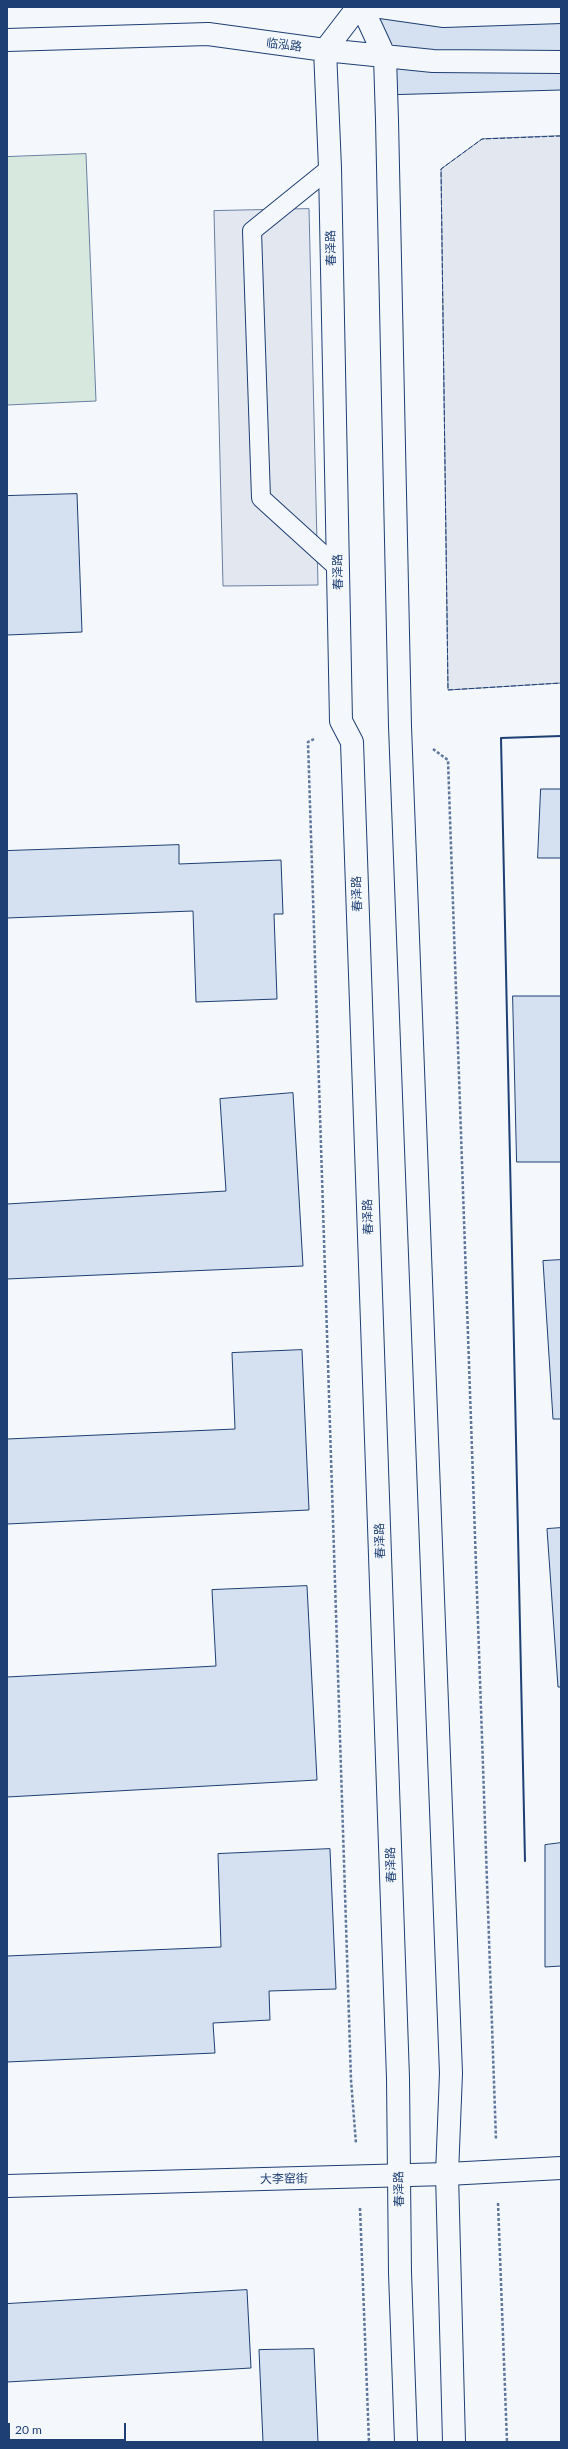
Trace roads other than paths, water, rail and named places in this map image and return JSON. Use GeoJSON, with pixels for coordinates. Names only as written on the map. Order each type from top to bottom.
{"type":"FeatureCollection","features":[{"type":"Feature","properties":{"kind":"street"},"geometry":{"type":"LineString","coordinates":[[324,50],[358,7]]}},
{"type":"Feature","properties":{"kind":"street"},"geometry":{"type":"LineString","coordinates":[[362,7],[385,57],[400,726],[451,2073],[447,2174],[454,2442]]}},
{"type":"Feature","properties":{"kind":"street"},"geometry":{"type":"LineString","coordinates":[[381,7],[444,16],[561,12]]}},
{"type":"Feature","properties":{"kind":"street","name":"临泓路"},"geometry":{"type":"LineString","coordinates":[[7,40],[208,34],[324,50],[433,61],[561,62]]}},
{"type":"Feature","properties":{"kind":"street","name":"春泽路"},"geometry":{"type":"LineString","coordinates":[[324,50],[330,168],[341,721],[352,742],[398,2078],[406,2442]]}},
{"type":"Feature","properties":{"kind":"street","name":"大李窑街"},"geometry":{"type":"LineString","coordinates":[[7,2186],[399,2176],[561,2168]]}},
{"type":"Feature","properties":{"kind":"lane"},"geometry":{"type":"LineString","coordinates":[[330,168],[252,231],[261,498],[338,568]]}}]}
